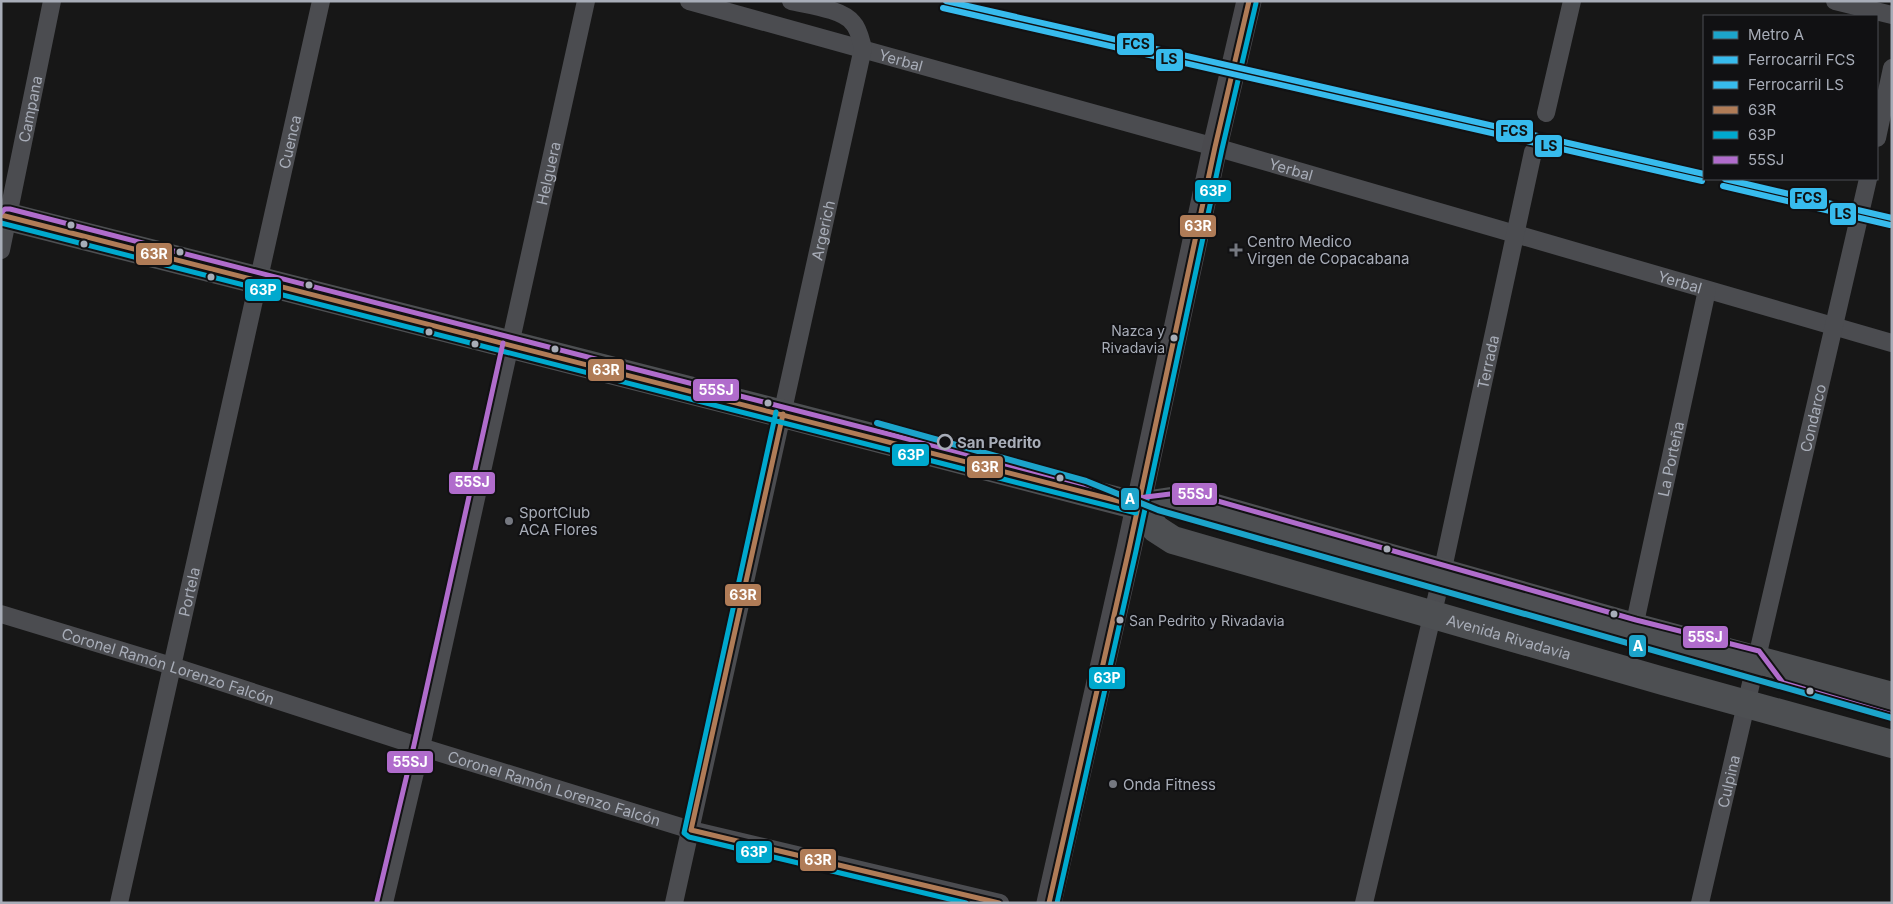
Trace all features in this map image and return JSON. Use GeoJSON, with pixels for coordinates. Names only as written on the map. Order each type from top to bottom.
{"type":"FeatureCollection","features":[{"type":"Feature","properties":{"kind":"main road"},"geometry":{"type":"LineString","coordinates":[[1049,903],[1138,506],[1244,2]]}},
{"type":"Feature","properties":{"kind":"main road"},"geometry":{"type":"LineString","coordinates":[[4,215],[1138,506],[1184,499],[1634,627],[1756,658],[1892,696]]}},
{"type":"Feature","properties":{"kind":"main road","name":"Avenida Rivadavia"},"geometry":{"type":"LineString","coordinates":[[1138,506],[1156,528],[1173,540],[1892,744]]}},
{"type":"Feature","properties":{"kind":"street","name":"Campana"},"geometry":{"type":"LineString","coordinates":[[1,250],[4,215],[52,1]]}},
{"type":"Feature","properties":{"kind":"street","name":"Cuenca"},"geometry":{"type":"LineString","coordinates":[[258,281],[320,1]]}},
{"type":"Feature","properties":{"kind":"street","name":"Helguera"},"geometry":{"type":"LineString","coordinates":[[384,903],[421,747],[586,1]]}},
{"type":"Feature","properties":{"kind":"street","name":"Yerbal"},"geometry":{"type":"LineString","coordinates":[[689,1],[1215,147],[1892,343]]}},
{"type":"Feature","properties":{"kind":"street"},"geometry":{"type":"LineString","coordinates":[[791,1],[845,16],[853,22],[863,48]]}},
{"type":"Feature","properties":{"kind":"street"},"geometry":{"type":"LineString","coordinates":[[1546,113],[1572,1]]}},
{"type":"Feature","properties":{"kind":"street"},"geometry":{"type":"LineString","coordinates":[[1835,1],[1892,15]]}},
{"type":"Feature","properties":{"kind":"street","name":"Argerich"},"geometry":{"type":"LineString","coordinates":[[674,903],[863,48]]}},
{"type":"Feature","properties":{"kind":"street"},"geometry":{"type":"LineString","coordinates":[[1878,133],[1892,68]]}},
{"type":"Feature","properties":{"kind":"street","name":"Terrada"},"geometry":{"type":"LineString","coordinates":[[1364,903],[1442,572],[1533,152]]}},
{"type":"Feature","properties":{"kind":"street","name":"Condarco"},"geometry":{"type":"LineString","coordinates":[[1756,658],[1868,180]]}},
{"type":"Feature","properties":{"kind":"street","name":"Portela"},"geometry":{"type":"LineString","coordinates":[[119,903],[258,281]]}},
{"type":"Feature","properties":{"kind":"street","name":"La Porteña"},"geometry":{"type":"LineString","coordinates":[[1634,627],[1707,290]]}},
{"type":"Feature","properties":{"kind":"street","name":"Coronel Ramón Lorenzo Falcón"},"geometry":{"type":"LineString","coordinates":[[1,614],[691,830],[1000,903]]}},
{"type":"Feature","properties":{"kind":"street","name":"Culpina"},"geometry":{"type":"LineString","coordinates":[[1700,903],[1756,658]]}},
{"type":"Feature","properties":{"kind":"metro line","name":"A"},"geometry":{"type":"LineString","coordinates":[[877,423],[1086,481],[1158,510],[1892,718]]}},
{"type":"Feature","properties":{"kind":"rail line","name":"FCS"},"geometry":{"type":"LineString","coordinates":[[946,1],[1703,174]]}},
{"type":"Feature","properties":{"kind":"rail line","name":"LS"},"geometry":{"type":"LineString","coordinates":[[943,8],[1702,181]]}},
{"type":"Feature","properties":{"kind":"rail line","name":"FCS"},"geometry":{"type":"LineString","coordinates":[[1729,180],[1892,218]]}},
{"type":"Feature","properties":{"kind":"rail line","name":"LS"},"geometry":{"type":"LineString","coordinates":[[1723,186],[1890,225]]}},
{"type":"Feature","properties":{"kind":"transit line","name":"63R"},"geometry":{"type":"LineString","coordinates":[[1049,903],[1129,549],[1215,147],[1249,1]]}},
{"type":"Feature","properties":{"kind":"transit line","name":"63P"},"geometry":{"type":"LineString","coordinates":[[1057,903],[1136,551],[1222,149],[1256,3]]}},
{"type":"Feature","properties":{"kind":"transit line","name":"55SJ"},"geometry":{"type":"LineString","coordinates":[[1,213],[5,209],[10,209],[1138,498],[1186,492],[1636,620],[1759,651],[1783,683],[1892,715]]}},
{"type":"Feature","properties":{"kind":"transit line","name":"63R"},"geometry":{"type":"LineString","coordinates":[[1,215],[1138,506]]}},
{"type":"Feature","properties":{"kind":"transit line","name":"63P"},"geometry":{"type":"LineString","coordinates":[[1,223],[1136,513]]}},
{"type":"Feature","properties":{"kind":"transit line","name":"55SJ"},"geometry":{"type":"LineString","coordinates":[[377,901],[414,745],[503,343]]}},
{"type":"Feature","properties":{"kind":"transit line","name":"63P"},"geometry":{"type":"LineString","coordinates":[[776,412],[684,833],[689,837],[966,903]]}},
{"type":"Feature","properties":{"kind":"transit line","name":"63R"},"geometry":{"type":"LineString","coordinates":[[783,414],[691,830],[999,903]]}},
{"type":"Feature","properties":{"kind":"place","name":"Centro Medico Virgen de Copacabana"},"geometry":{"type":"Point","coordinates":[1236,250]}},
{"type":"Feature","properties":{"kind":"place","name":"Nazca y Rivadavia"},"geometry":{"type":"Point","coordinates":[1174,338]}},
{"type":"Feature","properties":{"kind":"place","name":"San Pedrito"},"geometry":{"type":"Point","coordinates":[945,442]}},
{"type":"Feature","properties":{"kind":"place","name":"SportClub ACA Flores"},"geometry":{"type":"Point","coordinates":[509,521]}},
{"type":"Feature","properties":{"kind":"place","name":"San Pedrito y Rivadavia"},"geometry":{"type":"Point","coordinates":[1120,620]}},
{"type":"Feature","properties":{"kind":"place","name":"Onda Fitness"},"geometry":{"type":"Point","coordinates":[1113,784]}}]}
